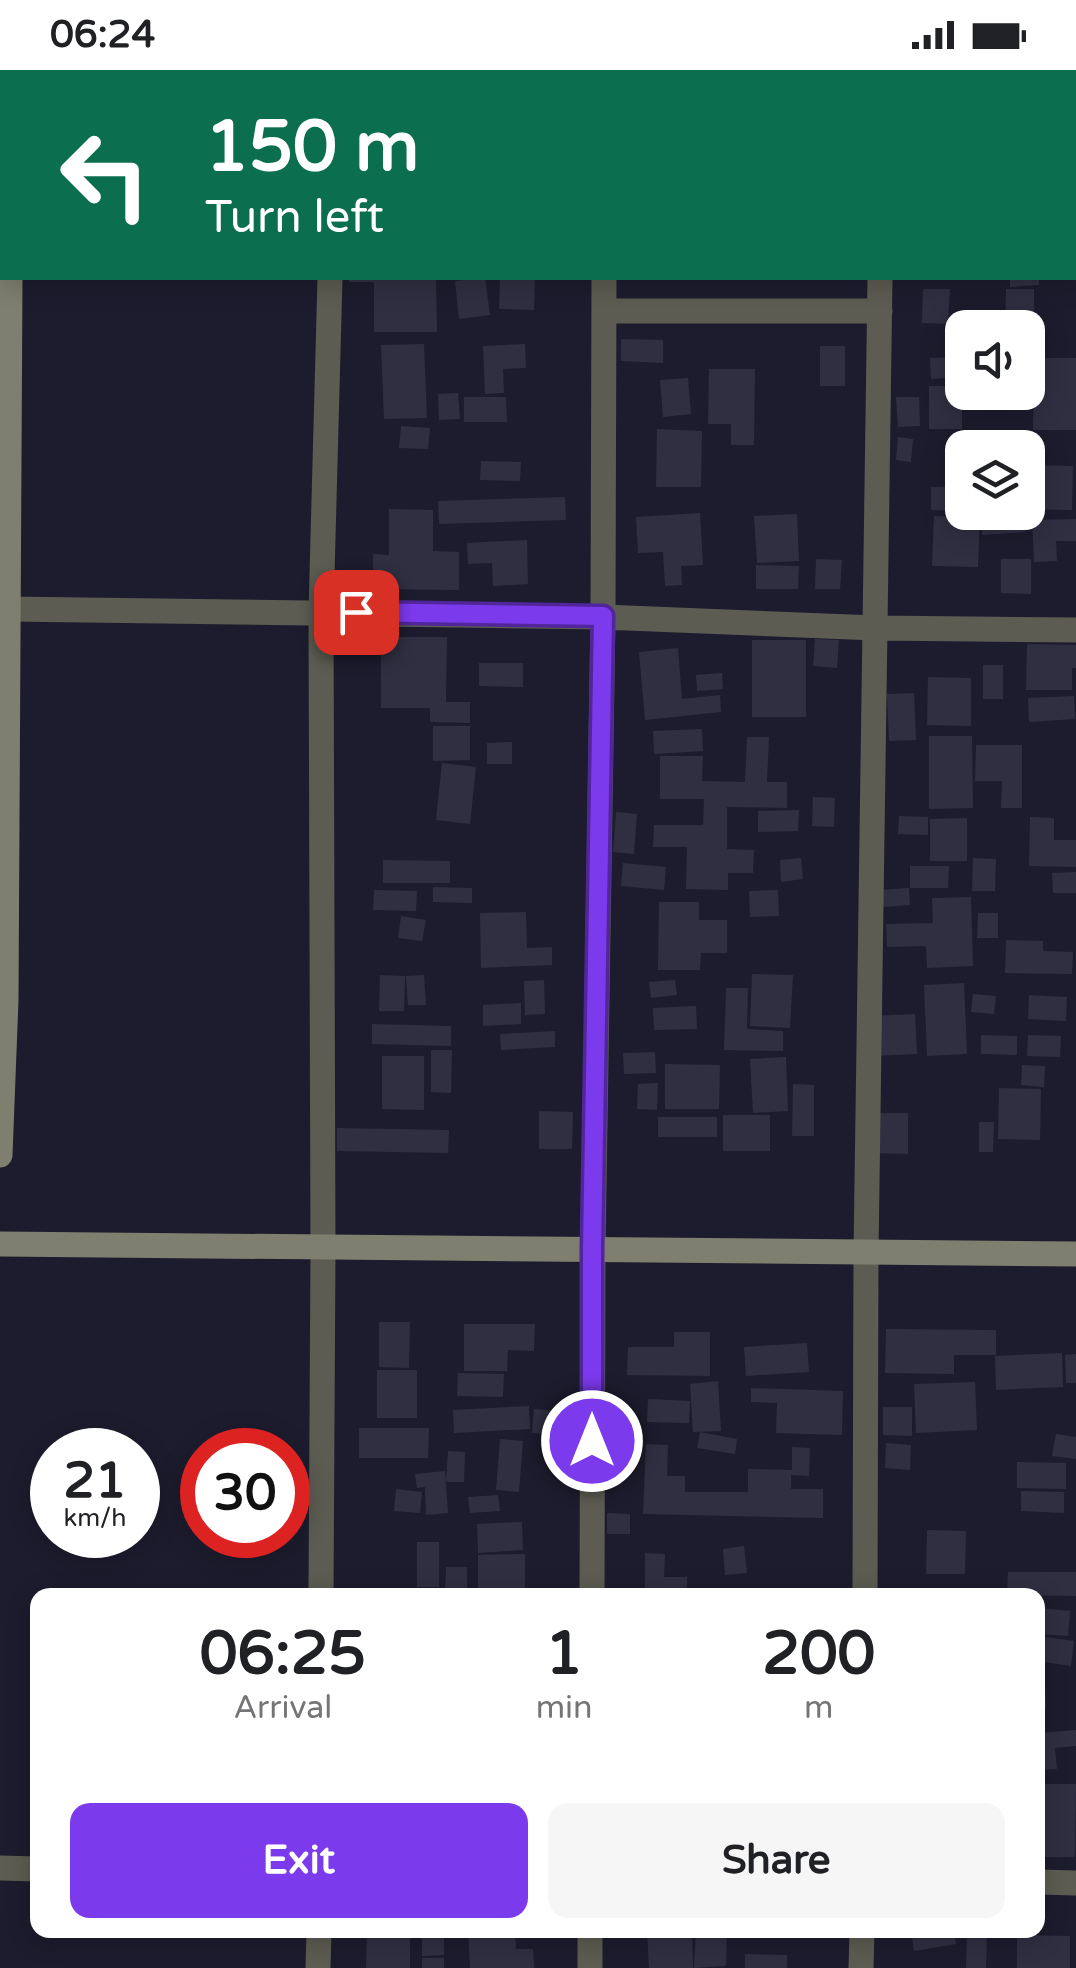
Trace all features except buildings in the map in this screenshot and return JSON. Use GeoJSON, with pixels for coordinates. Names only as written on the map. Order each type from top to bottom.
{"type":"FeatureCollection","features":[{"type":"Feature","properties":{"kind":"street"},"geometry":{"type":"LineString","coordinates":[[0,1155],[10,280]]}},
{"type":"Feature","properties":{"kind":"street"},"geometry":{"type":"LineString","coordinates":[[321,1588],[321,612],[330,280]]}},
{"type":"Feature","properties":{"kind":"street"},"geometry":{"type":"LineString","coordinates":[[592,1588],[592,1249],[603,616],[604,280]]}},
{"type":"Feature","properties":{"kind":"street"},"geometry":{"type":"LineString","coordinates":[[865,1588],[880,280]]}},
{"type":"Feature","properties":{"kind":"street"},"geometry":{"type":"LineString","coordinates":[[604,311],[880,311]]}},
{"type":"Feature","properties":{"kind":"street"},"geometry":{"type":"LineString","coordinates":[[8,609],[603,616],[876,628],[1076,630]]}},
{"type":"Feature","properties":{"kind":"street"},"geometry":{"type":"LineString","coordinates":[[0,1244],[1076,1254]]}},
{"type":"Feature","properties":{"kind":"street"},"geometry":{"type":"LineString","coordinates":[[0,1868],[30,1869]]}},
{"type":"Feature","properties":{"kind":"street"},"geometry":{"type":"LineString","coordinates":[[1045,1882],[1076,1882]]}},
{"type":"Feature","properties":{"kind":"street"},"geometry":{"type":"LineString","coordinates":[[318,1968],[319,1938]]}},
{"type":"Feature","properties":{"kind":"street"},"geometry":{"type":"LineString","coordinates":[[590,1938],[590,1968]]}},
{"type":"Feature","properties":{"kind":"street"},"geometry":{"type":"LineString","coordinates":[[860,1968],[862,1938]]}},
{"type":"Feature","properties":{"kind":"route"},"geometry":{"type":"LineString","coordinates":[[356,612],[603,616],[592,1441]]}}]}
